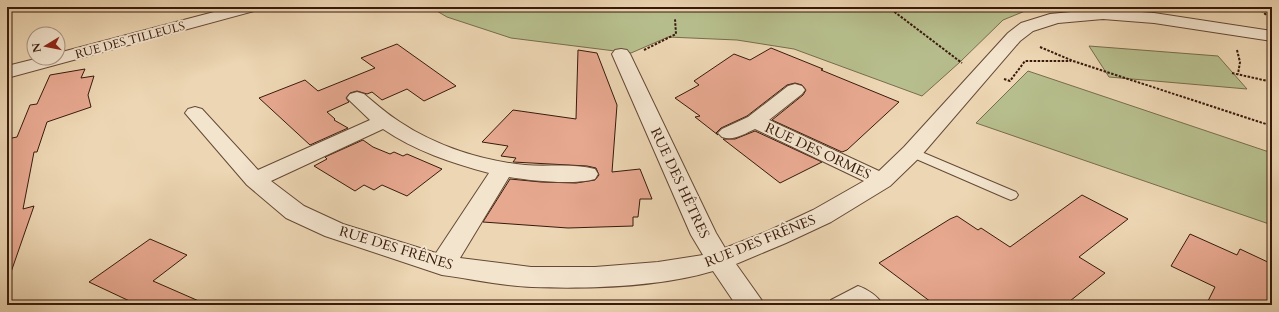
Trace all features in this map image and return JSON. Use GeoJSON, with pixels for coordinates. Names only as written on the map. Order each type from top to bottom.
{"type":"FeatureCollection","features":[{"type":"Feature","properties":{"kind":"street","name":"RUE DES TILLEULS"},"geometry":{"type":"LineString","coordinates":[[7,72],[252,7]]}},
{"type":"Feature","properties":{"kind":"street","name":"RUE DES FRÊNES"},"geometry":{"type":"LineString","coordinates":[[195,114],[255,180],[295,212],[334,230],[442,265],[531,277],[595,277],[658,272],[698,266],[719,260],[777,237],[822,216],[882,181],[912,152],[1014,37],[1027,27],[1056,18],[1103,14],[1154,18],[1272,36]]}},
{"type":"Feature","properties":{"kind":"street","name":"RUE DES HÊTRES"},"geometry":{"type":"LineString","coordinates":[[622,57],[702,232],[719,260],[751,305]]}},
{"type":"Feature","properties":{"kind":"street","name":"RUE DES ORMES"},"geometry":{"type":"LineString","coordinates":[[729,133],[755,121],[795,90]]}},
{"type":"Feature","properties":{"kind":"street"},"geometry":{"type":"LineString","coordinates":[[357,98],[384,121],[404,134],[430,147],[503,169],[547,174],[587,174]]}},
{"type":"Feature","properties":{"kind":"street"},"geometry":{"type":"LineString","coordinates":[[255,180],[384,121]]}},
{"type":"Feature","properties":{"kind":"street","name":"RUE DES ORMES"},"geometry":{"type":"LineString","coordinates":[[755,121],[882,181]]}},
{"type":"Feature","properties":{"kind":"street"},"geometry":{"type":"LineString","coordinates":[[442,265],[503,169]]}},
{"type":"Feature","properties":{"kind":"lane"},"geometry":{"type":"LineString","coordinates":[[912,152],[1011,195]]}},
{"type":"Feature","properties":{"kind":"lane"},"geometry":{"type":"LineString","coordinates":[[837,305],[858,292],[874,305]]}},
{"type":"Feature","properties":{"kind":"path"},"geometry":{"type":"LineString","coordinates":[[622,57],[676,34],[675,19]]}},
{"type":"Feature","properties":{"kind":"path"},"geometry":{"type":"LineString","coordinates":[[1235,46],[1241,57],[1238,74]]}},
{"type":"Feature","properties":{"kind":"path"},"geometry":{"type":"LineString","coordinates":[[1040,47],[1073,61],[1272,126]]}},
{"type":"Feature","properties":{"kind":"path"},"geometry":{"type":"LineString","coordinates":[[1232,72],[1272,82]]}},
{"type":"Feature","properties":{"kind":"green space"},"geometry":{"type":"Polygon","coordinates":[[[430,7],[1052,7],[1025,11],[1003,20],[960,62],[922,96],[794,49],[737,40],[668,37],[631,53],[511,38],[447,17],[430,7]]]}},
{"type":"Feature","properties":{"kind":"green space"},"geometry":{"type":"Polygon","coordinates":[[[1089,46],[1218,56],[1247,89],[1109,77],[1089,46]]]}},
{"type":"Feature","properties":{"kind":"green space"},"geometry":{"type":"Polygon","coordinates":[[[1028,71],[1272,153],[1272,225],[976,123],[1028,71]]]}},
{"type":"Feature","properties":{"kind":"building"},"geometry":{"type":"Polygon","coordinates":[[[397,44],[456,86],[424,101],[407,89],[382,100],[372,92],[367,94],[357,91],[350,93],[346,98],[349,102],[327,112],[335,119],[334,120],[348,128],[310,145],[259,98],[305,80],[318,91],[375,68],[361,58],[397,44]]]}},
{"type":"Feature","properties":{"kind":"building"},"geometry":{"type":"Polygon","coordinates":[[[771,48],[899,102],[847,150],[842,152],[772,120],[803,95],[806,90],[802,85],[795,83],[787,85],[747,116],[721,128],[716,133],[718,135],[695,117],[700,116],[675,98],[699,85],[694,81],[734,54],[750,60],[771,48]]]}},
{"type":"Feature","properties":{"kind":"building"},"geometry":{"type":"Polygon","coordinates":[[[578,50],[597,53],[617,105],[612,172],[640,169],[652,199],[640,199],[638,217],[633,217],[633,226],[568,228],[483,222],[510,179],[576,183],[595,180],[599,175],[596,168],[587,166],[513,162],[516,158],[501,156],[508,146],[482,142],[513,110],[576,119],[578,50]]]}},
{"type":"Feature","properties":{"kind":"building"},"geometry":{"type":"Polygon","coordinates":[[[85,69],[81,78],[94,76],[88,95],[91,107],[47,122],[37,152],[34,152],[23,209],[34,206],[10,275],[7,274],[7,139],[17,137],[30,105],[37,104],[50,75],[85,69]]]}},
{"type":"Feature","properties":{"kind":"building"},"geometry":{"type":"Polygon","coordinates":[[[755,131],[822,162],[780,183],[723,139],[735,139],[755,131]]]}},
{"type":"Feature","properties":{"kind":"building"},"geometry":{"type":"Polygon","coordinates":[[[363,140],[373,147],[390,154],[394,152],[403,156],[407,154],[442,169],[407,196],[382,185],[374,190],[364,185],[355,191],[314,166],[327,159],[325,157],[363,140]]]}},
{"type":"Feature","properties":{"kind":"building"},"geometry":{"type":"Polygon","coordinates":[[[1082,195],[1128,219],[1079,257],[1105,273],[1065,305],[935,305],[879,263],[957,216],[978,230],[981,228],[1010,247],[1082,195]]]}},
{"type":"Feature","properties":{"kind":"building"},"geometry":{"type":"Polygon","coordinates":[[[1190,234],[1237,255],[1240,249],[1272,264],[1272,305],[1206,305],[1215,287],[1171,266],[1190,234]]]}},
{"type":"Feature","properties":{"kind":"building"},"geometry":{"type":"Polygon","coordinates":[[[150,239],[187,255],[153,281],[208,305],[138,305],[89,282],[150,239]]]}}]}
